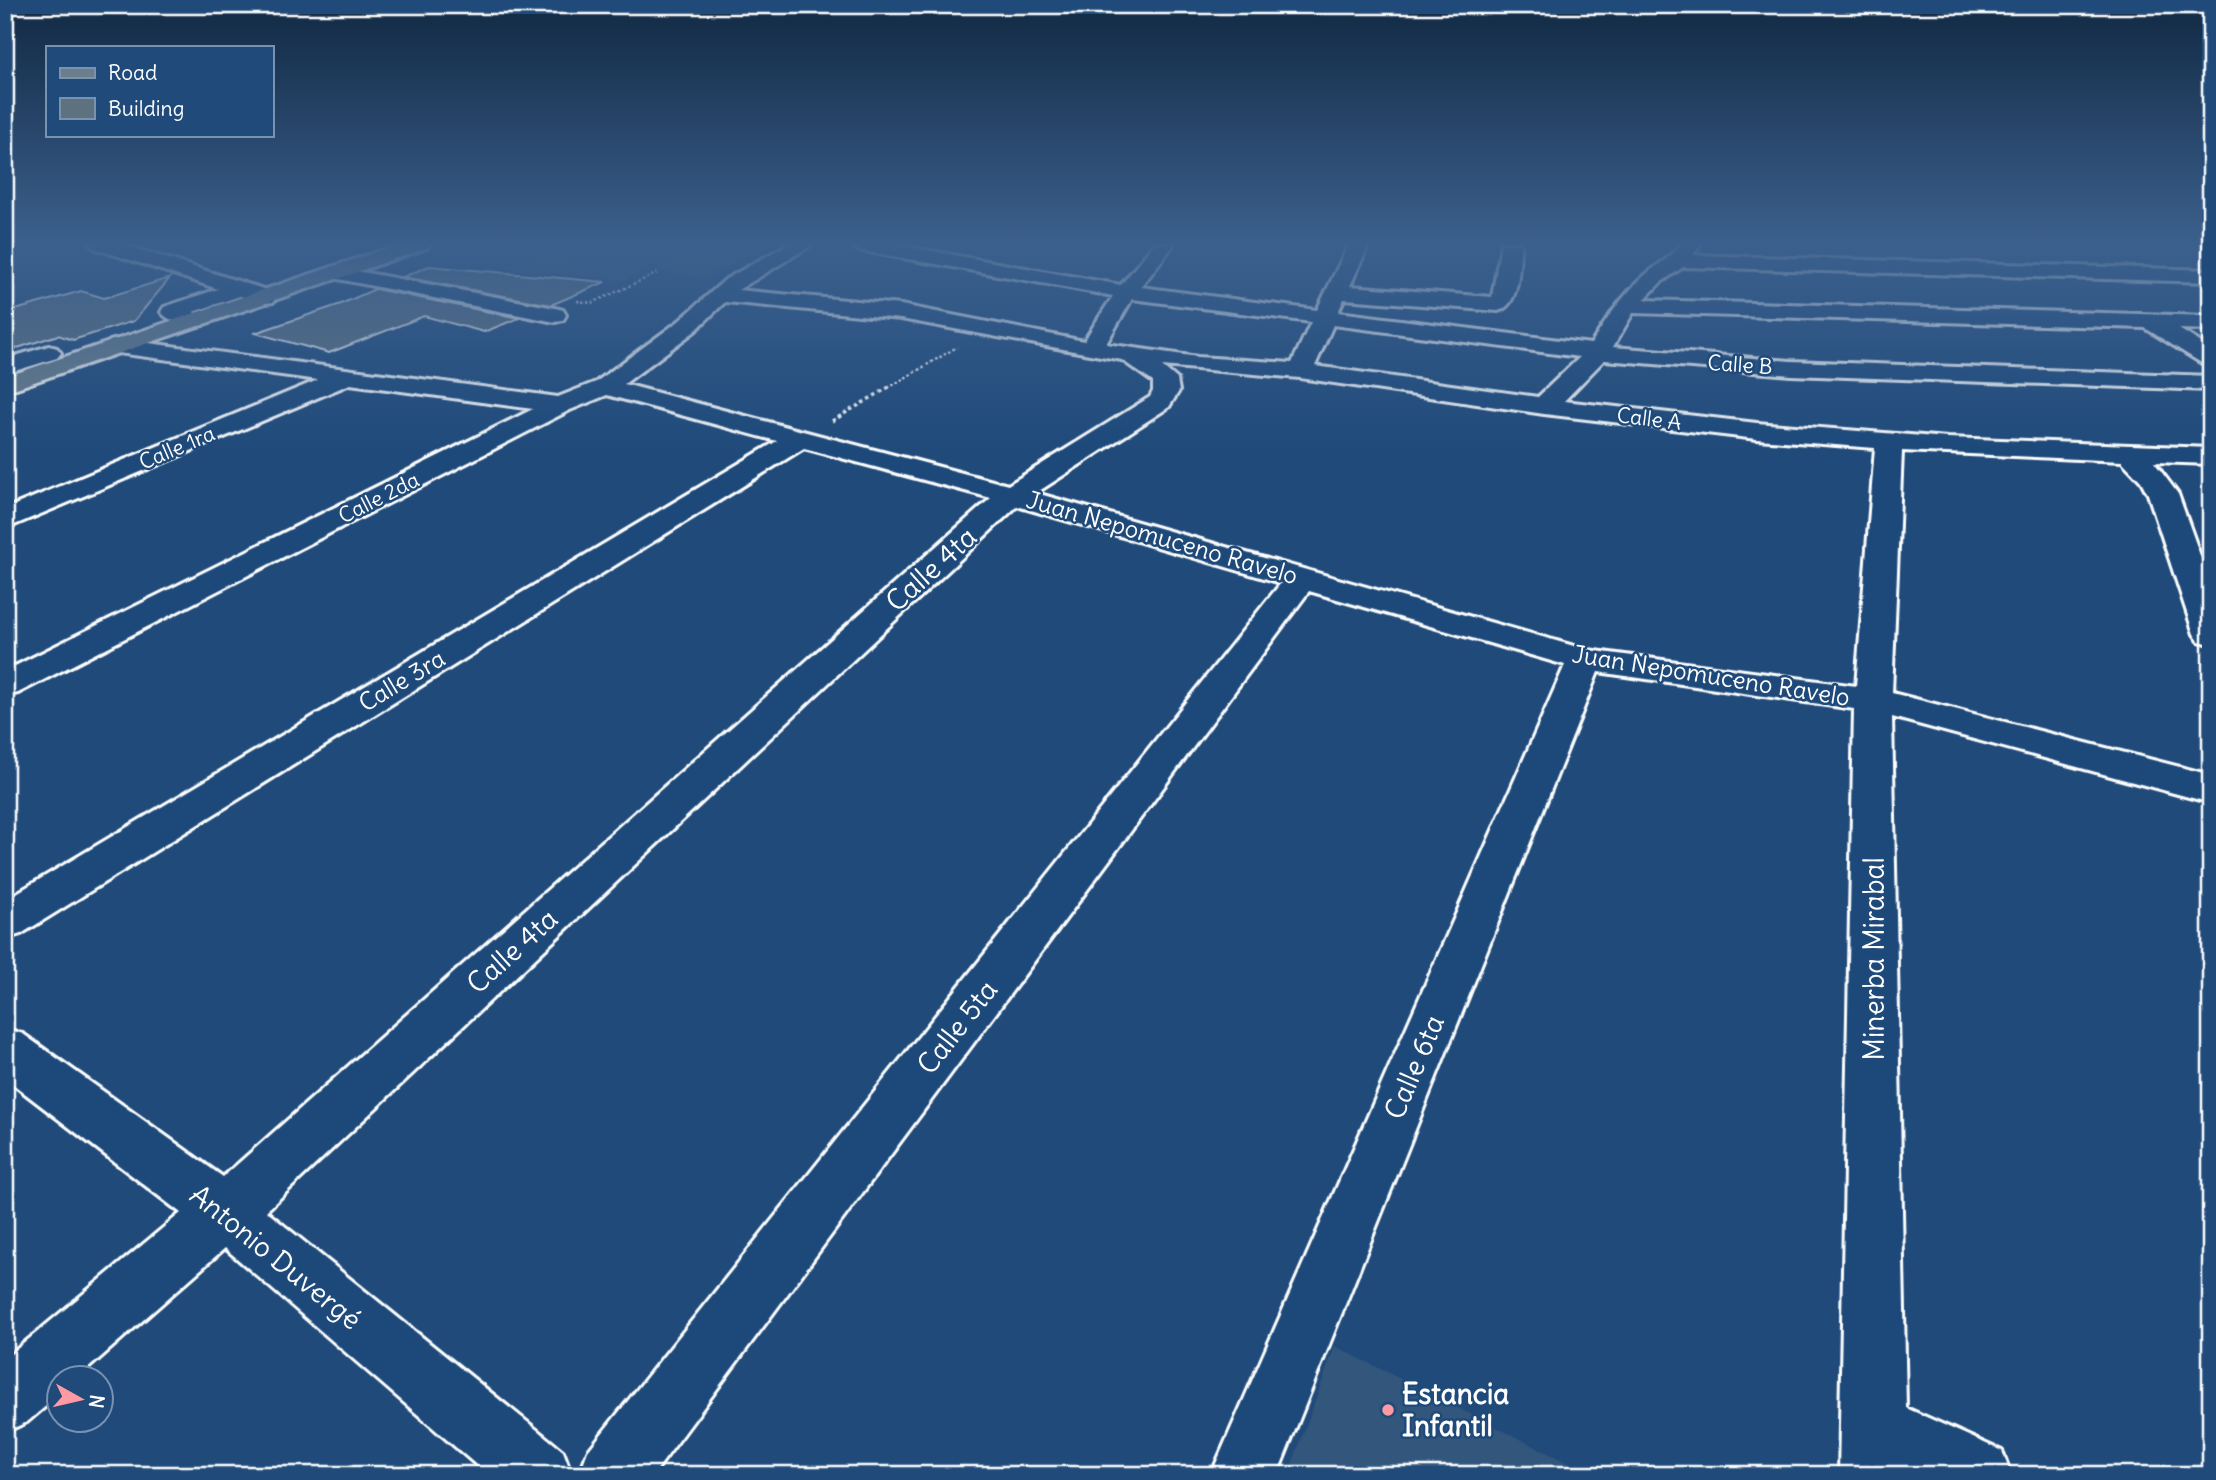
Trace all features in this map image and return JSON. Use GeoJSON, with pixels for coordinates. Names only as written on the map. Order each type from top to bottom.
{"type":"FeatureCollection","features":[{"type":"Feature","properties":{"kind":"main road"},"geometry":{"type":"LineString","coordinates":[[185,317],[201,313]]}},
{"type":"Feature","properties":{"kind":"main road"},"geometry":{"type":"LineString","coordinates":[[5,384],[109,343]]}},
{"type":"Feature","properties":{"kind":"street"},"geometry":{"type":"LineString","coordinates":[[176,313],[185,317]]}},
{"type":"Feature","properties":{"kind":"street"},"geometry":{"type":"LineString","coordinates":[[545,313],[555,315]]}},
{"type":"Feature","properties":{"kind":"street","name":"Calle 2da"},"geometry":{"type":"LineString","coordinates":[[5,685],[561,405],[605,387],[650,356],[700,313]]}},
{"type":"Feature","properties":{"kind":"street","name":"Calle A"},"geometry":{"type":"LineString","coordinates":[[906,313],[1091,349],[1198,364],[1300,371],[1544,406],[1757,431],[1889,443],[2211,456]]}},
{"type":"Feature","properties":{"kind":"street"},"geometry":{"type":"LineString","coordinates":[[1091,349],[1113,313]]}},
{"type":"Feature","properties":{"kind":"street","name":"Calle B"},"geometry":{"type":"LineString","coordinates":[[1295,313],[1598,352],[1791,368],[2211,383]]}},
{"type":"Feature","properties":{"kind":"street"},"geometry":{"type":"LineString","coordinates":[[1300,371],[1329,313]]}},
{"type":"Feature","properties":{"kind":"street"},"geometry":{"type":"LineString","coordinates":[[1544,406],[1598,352],[1622,313]]}},
{"type":"Feature","properties":{"kind":"street"},"geometry":{"type":"LineString","coordinates":[[1873,313],[2211,323]]}},
{"type":"Feature","properties":{"kind":"street"},"geometry":{"type":"LineString","coordinates":[[2137,313],[2211,359]]}},
{"type":"Feature","properties":{"kind":"street"},"geometry":{"type":"LineString","coordinates":[[109,343],[185,317]]}},
{"type":"Feature","properties":{"kind":"street"},"geometry":{"type":"LineString","coordinates":[[109,343],[561,405]]}},
{"type":"Feature","properties":{"kind":"street"},"geometry":{"type":"LineString","coordinates":[[5,368],[49,353]]}},
{"type":"Feature","properties":{"kind":"street","name":"Calle 4ta"},"geometry":{"type":"LineString","coordinates":[[5,1400],[225,1212],[1012,495],[1160,402],[1166,391],[1165,379],[1128,354]]}},
{"type":"Feature","properties":{"kind":"street","name":"Calle 1ra"},"geometry":{"type":"LineString","coordinates":[[5,520],[348,377]]}},
{"type":"Feature","properties":{"kind":"street","name":"Juan Nepomuceno Ravelo"},"geometry":{"type":"LineString","coordinates":[[605,387],[1012,495],[1585,660],[1874,700],[2211,789]]}},
{"type":"Feature","properties":{"kind":"street","name":"Calle 3ra"},"geometry":{"type":"LineString","coordinates":[[5,922],[799,440]]}},
{"type":"Feature","properties":{"kind":"street","name":"Minerba Mirabal"},"geometry":{"type":"LineString","coordinates":[[1873,1451],[1874,700],[1889,443]]}},
{"type":"Feature","properties":{"kind":"street"},"geometry":{"type":"LineString","coordinates":[[2130,453],[2158,485],[2196,544],[2211,634]]}},
{"type":"Feature","properties":{"kind":"street","name":"Calle 5ta"},"geometry":{"type":"LineString","coordinates":[[612,1475],[1302,578]]}},
{"type":"Feature","properties":{"kind":"street","name":"Calle 6ta"},"geometry":{"type":"LineString","coordinates":[[1244,1475],[1585,660]]}},
{"type":"Feature","properties":{"kind":"street","name":"Antonio Duvergé"},"geometry":{"type":"LineString","coordinates":[[5,1049],[225,1212],[539,1475]]}},
{"type":"Feature","properties":{"kind":"street"},"geometry":{"type":"LineString","coordinates":[[1873,1451],[1978,1475]]}},
{"type":"Feature","properties":{"kind":"path"},"geometry":{"type":"LineString","coordinates":[[799,440],[985,330]]}},
{"type":"Feature","properties":{"kind":"shaded area","name":"Estancia Infantil"},"geometry":{"type":"Polygon","coordinates":[[[1335,1346],[1592,1475],[1288,1475],[1335,1346]]]}},
{"type":"Feature","properties":{"kind":"building"},"geometry":{"type":"Polygon","coordinates":[[[5,313],[141,313],[134,321],[73,340],[58,335],[5,352],[5,313]]]}},
{"type":"Feature","properties":{"kind":"building"},"geometry":{"type":"Polygon","coordinates":[[[314,313],[495,313],[519,318],[484,332],[424,316],[329,353],[255,333],[314,313]]]}},
{"type":"Feature","properties":{"kind":"place","name":"Estancia Infantil"},"geometry":{"type":"Point","coordinates":[1388,1410]}}]}
